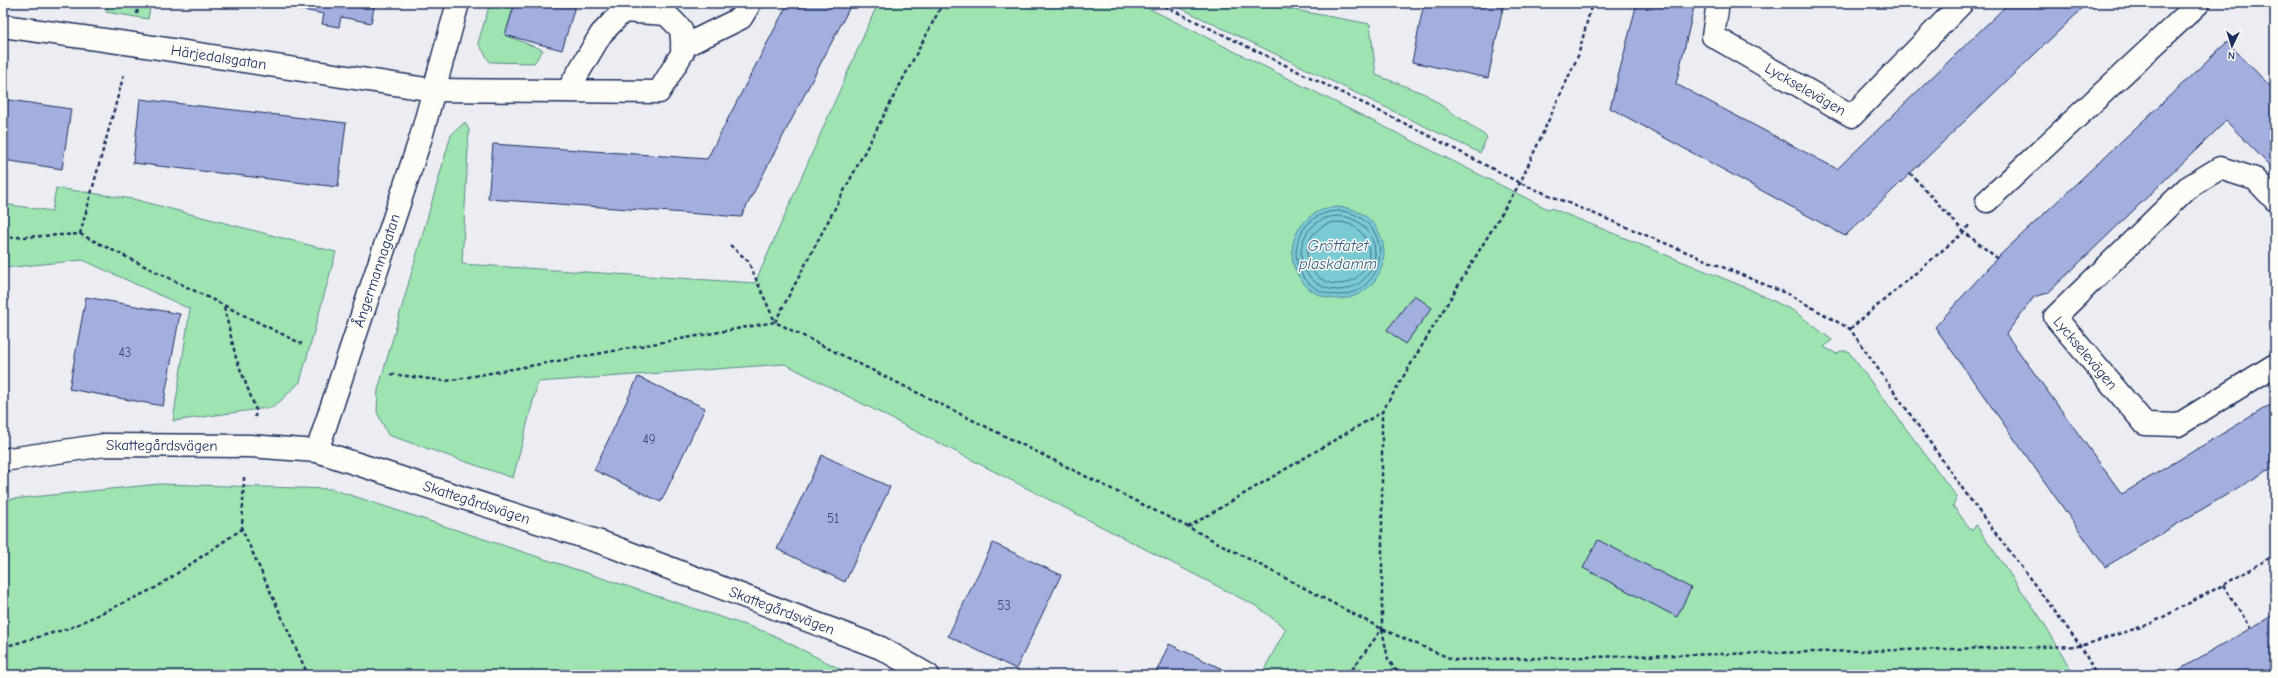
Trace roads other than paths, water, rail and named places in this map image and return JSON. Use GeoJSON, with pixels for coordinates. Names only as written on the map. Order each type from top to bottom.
{"type":"FeatureCollection","features":[{"type":"Feature","properties":{"kind":"street","name":"Ångermannagatan"},"geometry":{"type":"LineString","coordinates":[[318,451],[418,145],[458,3]]}},
{"type":"Feature","properties":{"kind":"street"},"geometry":{"type":"LineString","coordinates":[[682,47],[741,18],[750,3]]}},
{"type":"Feature","properties":{"kind":"street","name":"Lyckselevägen"},"geometry":{"type":"LineString","coordinates":[[1718,3],[1713,36],[1852,116],[1962,3]]}},
{"type":"Feature","properties":{"kind":"street"},"geometry":{"type":"LineString","coordinates":[[1987,201],[2199,3]]}},
{"type":"Feature","properties":{"kind":"street"},"geometry":{"type":"LineString","coordinates":[[433,90],[659,92],[683,52],[681,29],[666,14],[618,10],[601,34],[568,90]]}},
{"type":"Feature","properties":{"kind":"street","name":"Härjedalsgatan"},"geometry":{"type":"LineString","coordinates":[[3,26],[133,44],[433,90]]}},
{"type":"Feature","properties":{"kind":"street","name":"Lyckselevägen"},"geometry":{"type":"LineString","coordinates":[[2275,200],[2255,179],[2220,168],[2187,188],[2055,317],[2145,424],[2178,425],[2275,365]]}},
{"type":"Feature","properties":{"kind":"street","name":"Skattegårdsvägen"},"geometry":{"type":"LineString","coordinates":[[3,460],[105,446],[250,446],[318,451],[603,543],[881,648],[928,675]]}},
{"type":"Feature","properties":{"kind":"water","name":"Grötfatet plaskdamm"},"geometry":{"type":"Polygon","coordinates":[[[1338,207],[1356,210],[1371,220],[1381,235],[1384,253],[1381,271],[1371,286],[1356,296],[1338,299],[1320,296],[1305,286],[1295,271],[1292,253],[1295,235],[1305,220],[1320,210],[1338,207]]]}}]}
